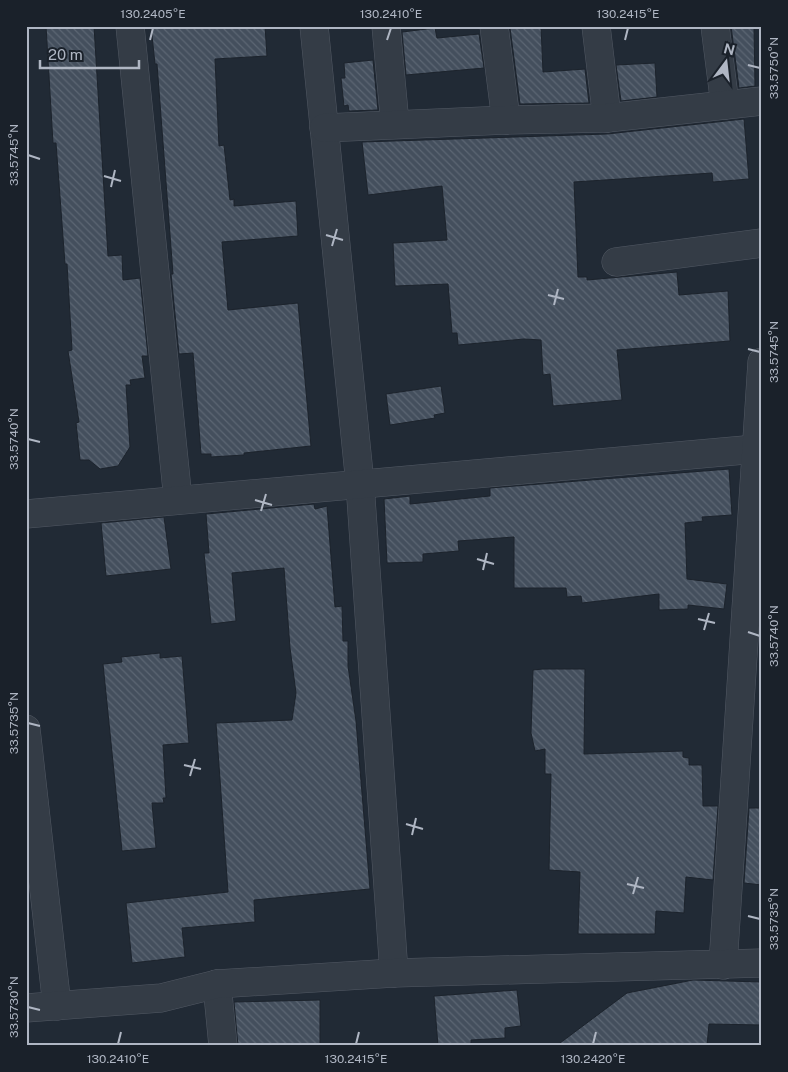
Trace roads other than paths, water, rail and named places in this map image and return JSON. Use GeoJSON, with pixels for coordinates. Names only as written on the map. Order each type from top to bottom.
{"type":"FeatureCollection","features":[{"type":"Feature","properties":{"kind":"street"},"geometry":{"type":"LineString","coordinates":[[130,26],[178,500]]}},
{"type":"Feature","properties":{"kind":"street"},"geometry":{"type":"LineString","coordinates":[[314,26],[360,484],[394,972]]}},
{"type":"Feature","properties":{"kind":"street"},"geometry":{"type":"LineString","coordinates":[[392,26],[386,27],[395,124]]}},
{"type":"Feature","properties":{"kind":"street"},"geometry":{"type":"LineString","coordinates":[[494,26],[506,120]]}},
{"type":"Feature","properties":{"kind":"street"},"geometry":{"type":"LineString","coordinates":[[596,26],[607,118]]}},
{"type":"Feature","properties":{"kind":"street"},"geometry":{"type":"LineString","coordinates":[[714,26],[725,105]]}},
{"type":"Feature","properties":{"kind":"street"},"geometry":{"type":"LineString","coordinates":[[324,128],[506,120],[607,118],[762,101]]}},
{"type":"Feature","properties":{"kind":"street"},"geometry":{"type":"LineString","coordinates":[[616,262],[762,244]]}},
{"type":"Feature","properties":{"kind":"street"},"geometry":{"type":"LineString","coordinates":[[723,965],[762,362]]}},
{"type":"Feature","properties":{"kind":"street"},"geometry":{"type":"LineString","coordinates":[[26,514],[756,449]]}},
{"type":"Feature","properties":{"kind":"street"},"geometry":{"type":"LineString","coordinates":[[26,729],[57,1006]]}},
{"type":"Feature","properties":{"kind":"street"},"geometry":{"type":"LineString","coordinates":[[26,1008],[161,998],[217,984],[394,972],[762,963]]}},
{"type":"Feature","properties":{"kind":"street"},"geometry":{"type":"LineString","coordinates":[[217,984],[223,1046]]}}]}
